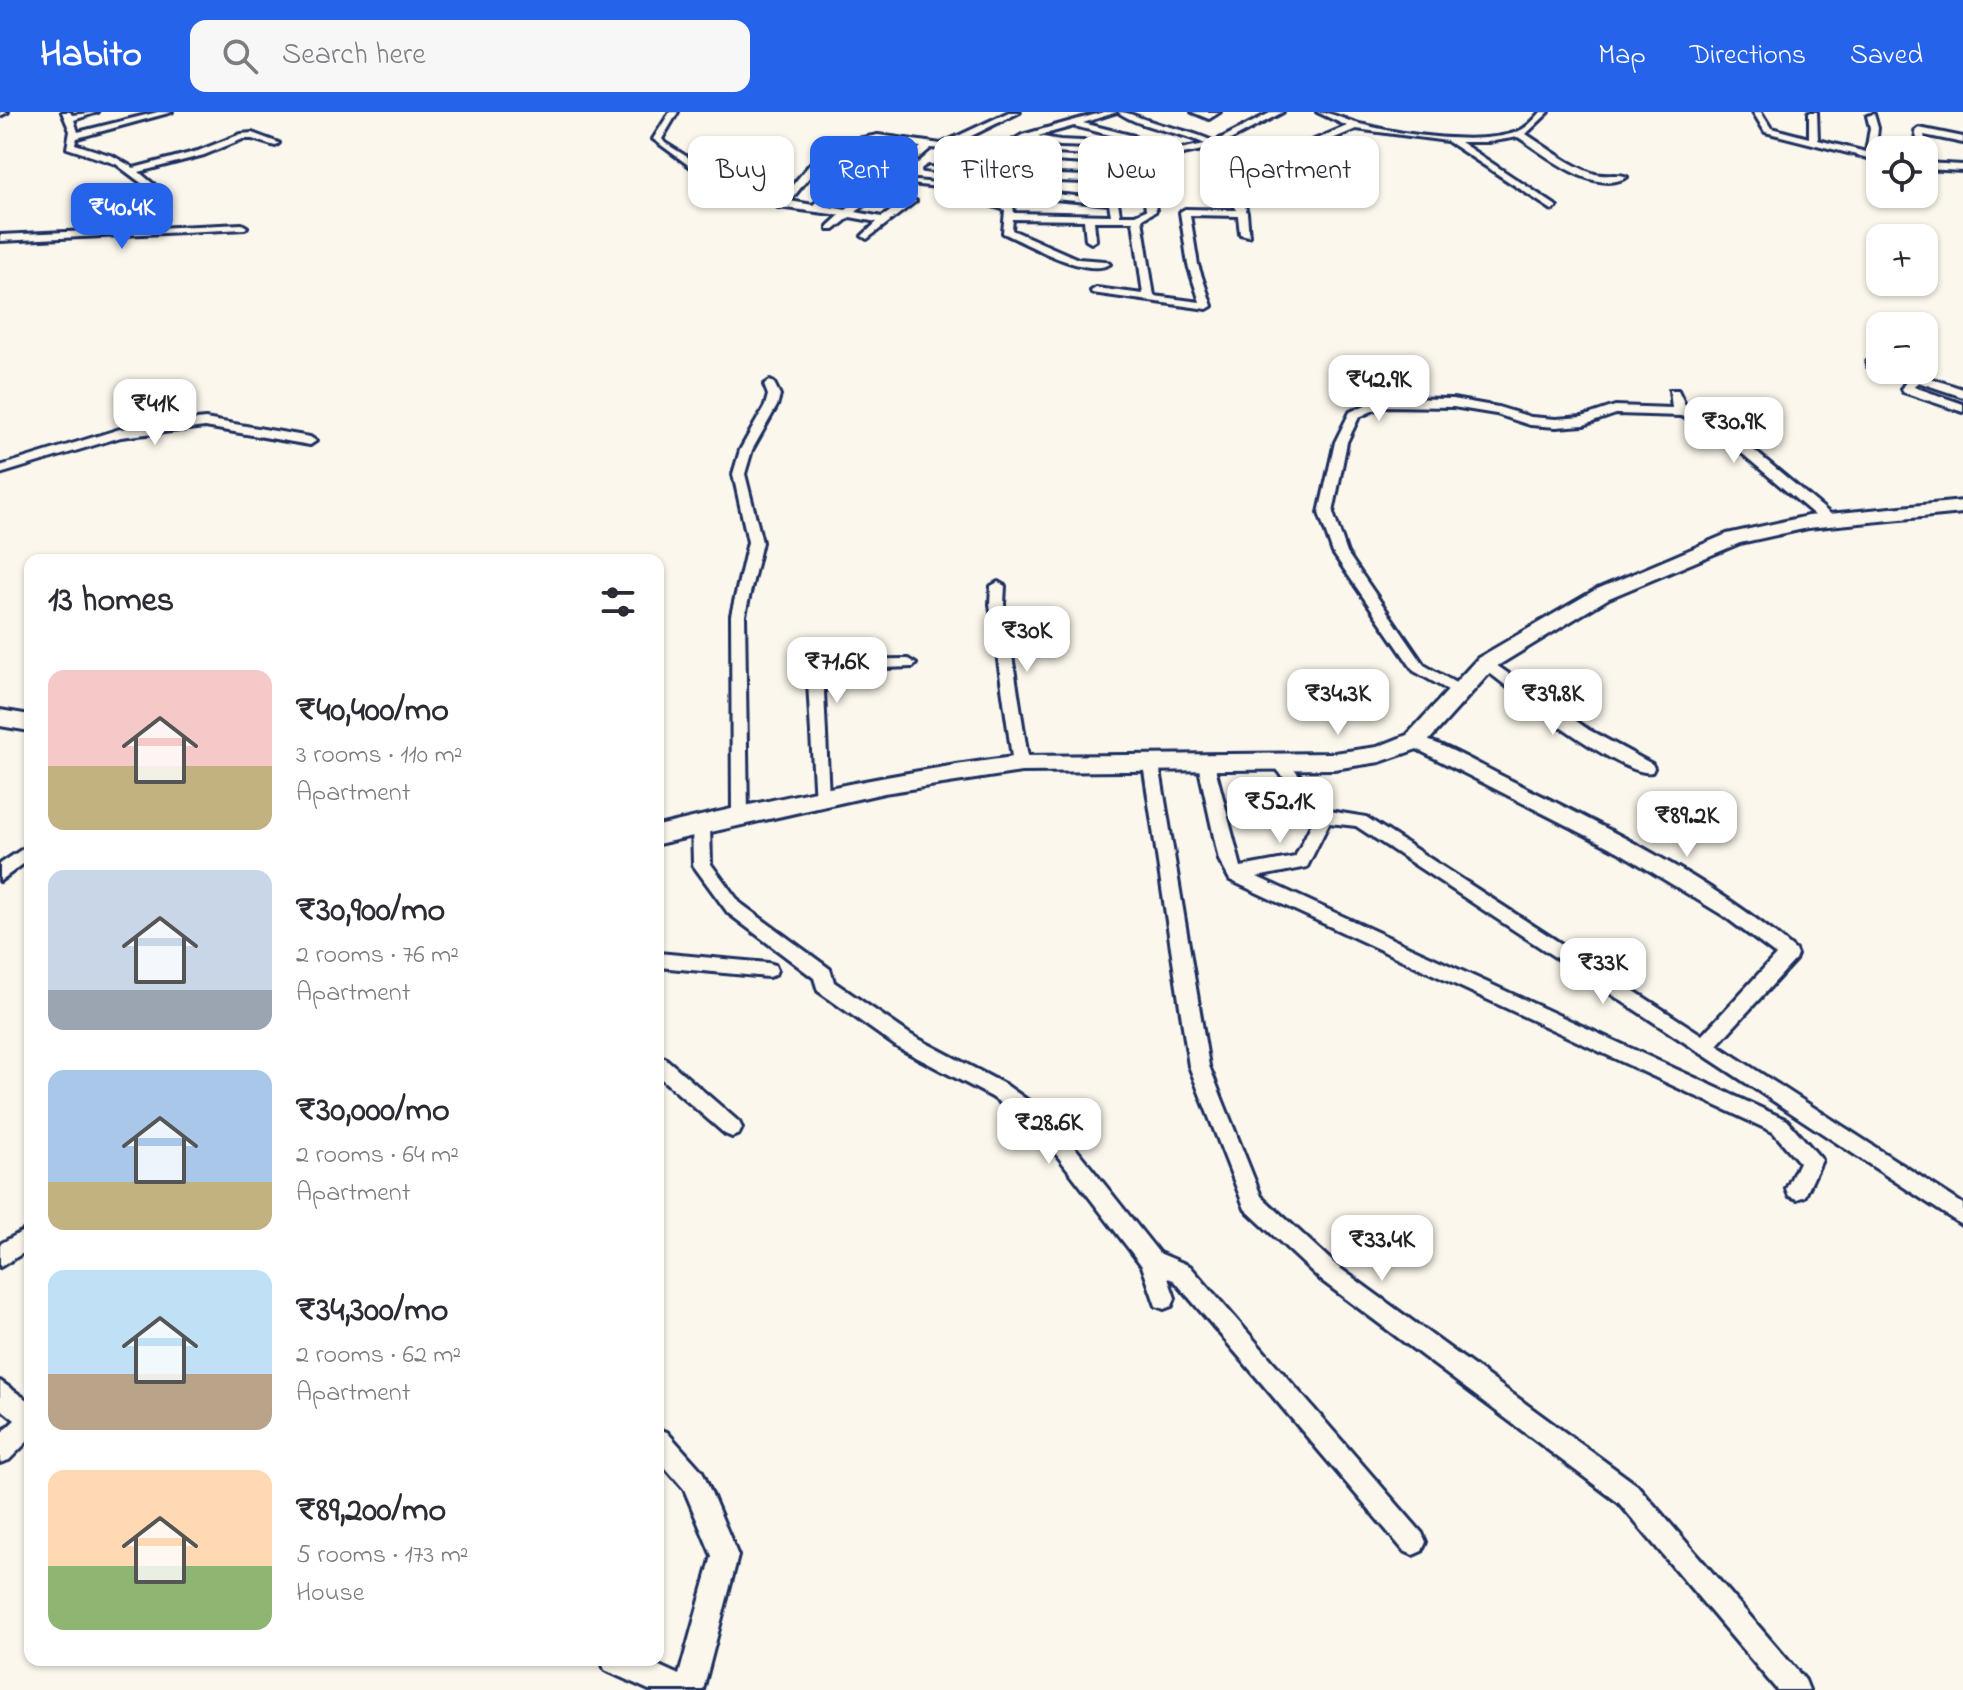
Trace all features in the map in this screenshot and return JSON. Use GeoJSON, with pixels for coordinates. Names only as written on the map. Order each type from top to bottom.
{"type":"FeatureCollection","features":[{"type":"Feature","properties":{"kind":"main road"},"geometry":{"type":"LineString","coordinates":[[664,834],[821,798],[982,768],[1021,764],[1280,763],[1334,761],[1380,754],[1415,741],[1486,663],[1602,594],[1673,563],[1734,538],[1829,520],[1963,507]]}},
{"type":"Feature","properties":{"kind":"main road"},"geometry":{"type":"LineString","coordinates":[[0,718],[24,722]]}},
{"type":"Feature","properties":{"kind":"street"},"geometry":{"type":"LineString","coordinates":[[94,112],[68,115],[73,136],[70,146],[108,155],[136,170],[160,194]]}},
{"type":"Feature","properties":{"kind":"street"},"geometry":{"type":"LineString","coordinates":[[73,136],[168,112]]}},
{"type":"Feature","properties":{"kind":"street"},"geometry":{"type":"LineString","coordinates":[[674,112],[657,139],[688,162]]}},
{"type":"Feature","properties":{"kind":"street"},"geometry":{"type":"LineString","coordinates":[[964,136],[1016,112]]}},
{"type":"Feature","properties":{"kind":"street"},"geometry":{"type":"LineString","coordinates":[[1028,136],[1113,112]]}},
{"type":"Feature","properties":{"kind":"street"},"geometry":{"type":"LineString","coordinates":[[1122,112],[1145,123],[1200,138]]}},
{"type":"Feature","properties":{"kind":"street"},"geometry":{"type":"LineString","coordinates":[[1196,112],[1209,116],[1216,112]]}},
{"type":"Feature","properties":{"kind":"street"},"geometry":{"type":"LineString","coordinates":[[1232,136],[1279,112]]}},
{"type":"Feature","properties":{"kind":"street"},"geometry":{"type":"LineString","coordinates":[[1321,112],[1355,126],[1449,139],[1519,134],[1534,126],[1545,112]]}},
{"type":"Feature","properties":{"kind":"street"},"geometry":{"type":"LineString","coordinates":[[1757,112],[1768,130],[1866,155]]}},
{"type":"Feature","properties":{"kind":"street"},"geometry":{"type":"LineString","coordinates":[[1813,112],[1814,141]]}},
{"type":"Feature","properties":{"kind":"street"},"geometry":{"type":"LineString","coordinates":[[1871,116],[1874,136]]}},
{"type":"Feature","properties":{"kind":"street"},"geometry":{"type":"LineString","coordinates":[[1070,122],[1123,136]]}},
{"type":"Feature","properties":{"kind":"street"},"geometry":{"type":"LineString","coordinates":[[1245,234],[1232,177],[1236,170],[1255,159],[1303,148],[1355,126]]}},
{"type":"Feature","properties":{"kind":"street"},"geometry":{"type":"LineString","coordinates":[[1920,136],[1919,131],[1963,140]]}},
{"type":"Feature","properties":{"kind":"street"},"geometry":{"type":"LineString","coordinates":[[1519,134],[1597,180],[1614,181],[1622,177]]}},
{"type":"Feature","properties":{"kind":"street"},"geometry":{"type":"LineString","coordinates":[[136,170],[201,153],[241,137],[252,136],[275,143]]}},
{"type":"Feature","properties":{"kind":"street"},"geometry":{"type":"LineString","coordinates":[[1449,139],[1552,207]]}},
{"type":"Feature","properties":{"kind":"street"},"geometry":{"type":"LineString","coordinates":[[918,144],[934,145]]}},
{"type":"Feature","properties":{"kind":"street"},"geometry":{"type":"LineString","coordinates":[[831,228],[929,145]]}},
{"type":"Feature","properties":{"kind":"street"},"geometry":{"type":"LineString","coordinates":[[1938,167],[1963,168]]}},
{"type":"Feature","properties":{"kind":"street"},"geometry":{"type":"LineString","coordinates":[[794,189],[810,170]]}},
{"type":"Feature","properties":{"kind":"street"},"geometry":{"type":"LineString","coordinates":[[929,170],[934,170]]}},
{"type":"Feature","properties":{"kind":"street"},"geometry":{"type":"LineString","coordinates":[[815,208],[884,220]]}},
{"type":"Feature","properties":{"kind":"street"},"geometry":{"type":"LineString","coordinates":[[867,236],[901,208]]}},
{"type":"Feature","properties":{"kind":"street"},"geometry":{"type":"LineString","coordinates":[[1010,208],[1007,231],[1076,262],[1105,264]]}},
{"type":"Feature","properties":{"kind":"street"},"geometry":{"type":"LineString","coordinates":[[1114,208],[1116,218]]}},
{"type":"Feature","properties":{"kind":"street"},"geometry":{"type":"LineString","coordinates":[[1140,216],[1151,211],[1151,208]]}},
{"type":"Feature","properties":{"kind":"street"},"geometry":{"type":"LineString","coordinates":[[1096,291],[1207,306],[1193,265],[1185,212]]}},
{"type":"Feature","properties":{"kind":"street"},"geometry":{"type":"LineString","coordinates":[[1171,213],[1242,213]]}},
{"type":"Feature","properties":{"kind":"street"},"geometry":{"type":"LineString","coordinates":[[1009,216],[1116,218],[1158,214]]}},
{"type":"Feature","properties":{"kind":"street"},"geometry":{"type":"LineString","coordinates":[[1140,216],[1149,297]]}},
{"type":"Feature","properties":{"kind":"street"},"geometry":{"type":"LineString","coordinates":[[1089,218],[1091,240]]}},
{"type":"Feature","properties":{"kind":"street"},"geometry":{"type":"LineString","coordinates":[[0,238],[242,227]]}},
{"type":"Feature","properties":{"kind":"street"},"geometry":{"type":"LineString","coordinates":[[1911,384],[1907,389],[1963,408]]}},
{"type":"Feature","properties":{"kind":"street"},"geometry":{"type":"LineString","coordinates":[[1934,384],[1963,393]]}},
{"type":"Feature","properties":{"kind":"street"},"geometry":{"type":"LineString","coordinates":[[740,816],[738,615],[755,542],[739,474],[746,450],[771,406],[774,395],[770,385]]}},
{"type":"Feature","properties":{"kind":"street"},"geometry":{"type":"LineString","coordinates":[[1674,393],[1677,406],[1683,412],[1722,430],[1829,520]]}},
{"type":"Feature","properties":{"kind":"street"},"geometry":{"type":"LineString","coordinates":[[1460,690],[1419,668],[1340,553],[1326,513],[1341,442],[1354,415],[1381,402],[1453,403],[1498,411],[1530,421],[1556,423],[1584,421],[1615,410],[1683,412]]}},
{"type":"Feature","properties":{"kind":"street"},"geometry":{"type":"LineString","coordinates":[[0,470],[120,433],[205,423],[310,441]]}},
{"type":"Feature","properties":{"kind":"street"},"geometry":{"type":"LineString","coordinates":[[998,586],[997,604],[1021,764]]}},
{"type":"Feature","properties":{"kind":"street"},"geometry":{"type":"LineString","coordinates":[[1486,663],[1533,701],[1614,753],[1646,768]]}},
{"type":"Feature","properties":{"kind":"street"},"geometry":{"type":"LineString","coordinates":[[821,798],[815,665],[908,664]]}},
{"type":"Feature","properties":{"kind":"street"},"geometry":{"type":"LineString","coordinates":[[1415,741],[1547,803],[1658,865],[1764,933],[1788,955],[1704,1046]]}},
{"type":"Feature","properties":{"kind":"street"},"geometry":{"type":"LineString","coordinates":[[1280,763],[1324,816],[1360,821],[1963,1216]]}},
{"type":"Feature","properties":{"kind":"street"},"geometry":{"type":"LineString","coordinates":[[1151,764],[1199,1066],[1253,1202],[1329,1273],[1628,1494],[1795,1690]]}},
{"type":"Feature","properties":{"kind":"street"},"geometry":{"type":"LineString","coordinates":[[1206,764],[1228,860],[1236,875],[1780,1126],[1811,1160],[1797,1189]]}},
{"type":"Feature","properties":{"kind":"street"},"geometry":{"type":"LineString","coordinates":[[1236,875],[1301,862],[1324,816]]}},
{"type":"Feature","properties":{"kind":"street"},"geometry":{"type":"LineString","coordinates":[[701,825],[702,865],[734,908],[823,974],[825,986],[893,1033],[999,1091],[1043,1122],[1151,1260],[1164,1298]]}},
{"type":"Feature","properties":{"kind":"street"},"geometry":{"type":"LineString","coordinates":[[0,874],[24,855]]}},
{"type":"Feature","properties":{"kind":"street"},"geometry":{"type":"LineString","coordinates":[[664,961],[768,970]]}},
{"type":"Feature","properties":{"kind":"street"},"geometry":{"type":"LineString","coordinates":[[664,1069],[732,1128]]}},
{"type":"Feature","properties":{"kind":"street"},"geometry":{"type":"LineString","coordinates":[[0,1257],[24,1241]]}},
{"type":"Feature","properties":{"kind":"street"},"geometry":{"type":"LineString","coordinates":[[1151,1260],[1182,1273],[1413,1542]]}},
{"type":"Feature","properties":{"kind":"street"},"geometry":{"type":"LineString","coordinates":[[0,1393],[24,1415]]}},
{"type":"Feature","properties":{"kind":"street"},"geometry":{"type":"LineString","coordinates":[[0,1451],[24,1426]]}},
{"type":"Feature","properties":{"kind":"street"},"geometry":{"type":"LineString","coordinates":[[664,1448],[693,1480],[725,1556],[689,1690]]}},
{"type":"Feature","properties":{"kind":"street"},"geometry":{"type":"LineString","coordinates":[[628,1666],[680,1690]]}}]}
